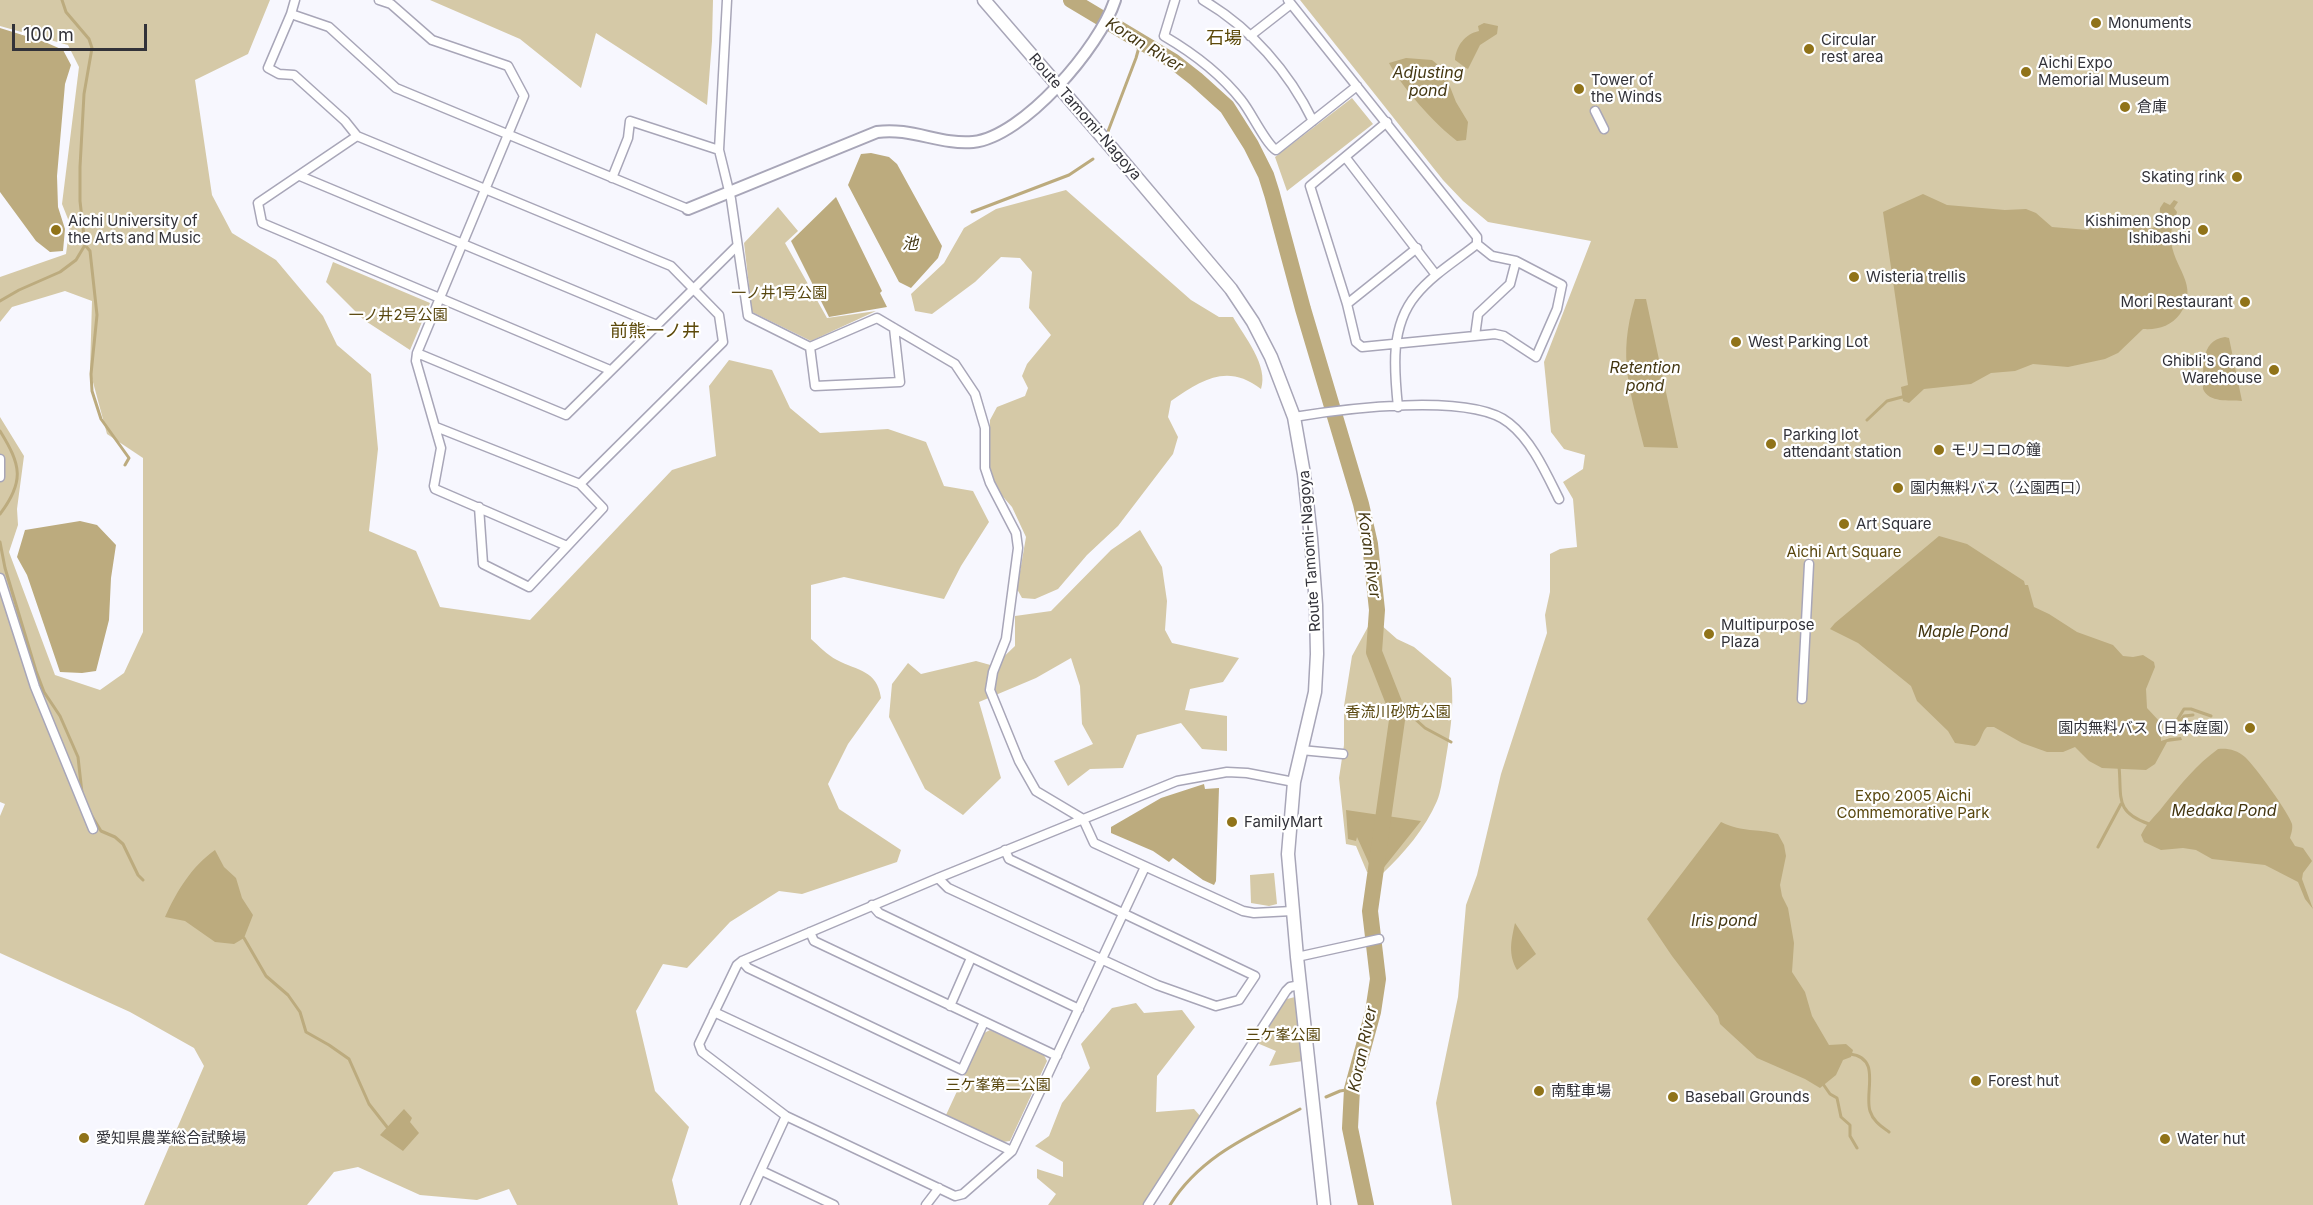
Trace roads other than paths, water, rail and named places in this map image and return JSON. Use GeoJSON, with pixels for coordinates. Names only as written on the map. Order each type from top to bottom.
{"type":"FeatureCollection","features":[{"type":"Feature","properties":{"kind":"main road","name":"Route Tamomi-Nagoya"},"geometry":{"type":"LineString","coordinates":[[984,0],[1230,289],[1253,322],[1271,357],[1294,417],[1304,474],[1316,605],[1314,692],[1294,782],[1288,854],[1292,911],[1324,1205]]}},
{"type":"Feature","properties":{"kind":"street"},"geometry":{"type":"LineString","coordinates":[[295,0],[268,68],[279,74],[294,75],[345,121],[357,136],[671,266],[719,315],[723,342],[580,484]]}},
{"type":"Feature","properties":{"kind":"street"},"geometry":{"type":"LineString","coordinates":[[379,0],[391,4],[432,40],[508,66],[524,96],[417,353],[416,361],[441,448],[435,489],[567,546]]}},
{"type":"Feature","properties":{"kind":"street"},"geometry":{"type":"LineString","coordinates":[[728,0],[719,150],[729,193],[748,316],[810,347]]}},
{"type":"Feature","properties":{"kind":"street"},"geometry":{"type":"LineString","coordinates":[[291,14],[329,27],[396,88],[688,209],[877,132],[900,130],[953,142],[989,139],[1018,123],[1057,86],[1101,32],[1111,14],[1115,0]]}},
{"type":"Feature","properties":{"kind":"street"},"geometry":{"type":"LineString","coordinates":[[1175,0],[1164,36],[1194,55],[1225,82],[1254,117],[1270,146],[1276,150],[1357,86]]}},
{"type":"Feature","properties":{"kind":"street"},"geometry":{"type":"LineString","coordinates":[[1203,0],[1250,36],[1275,62],[1290,81],[1313,121]]}},
{"type":"Feature","properties":{"kind":"street"},"geometry":{"type":"LineString","coordinates":[[1250,36],[1289,2],[1477,237],[1477,244]]}},
{"type":"Feature","properties":{"kind":"street"},"geometry":{"type":"LineString","coordinates":[[1595,111],[1604,129]]}},
{"type":"Feature","properties":{"kind":"street"},"geometry":{"type":"LineString","coordinates":[[612,178],[628,138],[630,121],[719,150]]}},
{"type":"Feature","properties":{"kind":"street"},"geometry":{"type":"LineString","coordinates":[[1387,122],[1310,186],[1347,304],[1356,342],[1362,347],[1495,334],[1504,336],[1536,357],[1557,309],[1562,285],[1516,261],[1492,256],[1477,244]]}},
{"type":"Feature","properties":{"kind":"street"},"geometry":{"type":"LineString","coordinates":[[357,136],[258,203],[262,223],[610,370]]}},
{"type":"Feature","properties":{"kind":"street"},"geometry":{"type":"LineString","coordinates":[[1346,158],[1437,275]]}},
{"type":"Feature","properties":{"kind":"street"},"geometry":{"type":"LineString","coordinates":[[300,176],[657,325]]}},
{"type":"Feature","properties":{"kind":"street"},"geometry":{"type":"LineString","coordinates":[[1398,407],[1395,344],[1400,322],[1415,295],[1477,244]]}},
{"type":"Feature","properties":{"kind":"street"},"geometry":{"type":"LineString","coordinates":[[417,353],[566,415],[737,246]]}},
{"type":"Feature","properties":{"kind":"street"},"geometry":{"type":"LineString","coordinates":[[1347,304],[1417,248]]}},
{"type":"Feature","properties":{"kind":"street"},"geometry":{"type":"LineString","coordinates":[[1475,336],[1478,314],[1510,284],[1516,261]]}},
{"type":"Feature","properties":{"kind":"street"},"geometry":{"type":"LineString","coordinates":[[810,347],[876,318],[955,364],[975,394],[985,428],[985,468],[990,483],[1016,533],[1018,548],[1006,639],[993,672],[990,690],[1019,761],[1036,791],[1083,819],[1094,843],[1145,867],[1243,911],[1254,913],[1292,911]]}},
{"type":"Feature","properties":{"kind":"street"},"geometry":{"type":"LineString","coordinates":[[810,347],[814,386],[900,382],[894,328]]}},
{"type":"Feature","properties":{"kind":"street"},"geometry":{"type":"LineString","coordinates":[[1294,417],[1398,407],[1459,405],[1477,408],[1509,423],[1530,447],[1559,499]]}},
{"type":"Feature","properties":{"kind":"street"},"geometry":{"type":"LineString","coordinates":[[436,427],[580,484],[603,508],[529,587],[483,564],[479,507]]}},
{"type":"Feature","properties":{"kind":"street"},"geometry":{"type":"LineString","coordinates":[[0,459],[0,477]]}},
{"type":"Feature","properties":{"kind":"street"},"geometry":{"type":"LineString","coordinates":[[1802,699],[1809,564]]}},
{"type":"Feature","properties":{"kind":"street"},"geometry":{"type":"LineString","coordinates":[[0,578],[35,687],[93,829]]}},
{"type":"Feature","properties":{"kind":"street"},"geometry":{"type":"LineString","coordinates":[[1301,750],[1343,754]]}},
{"type":"Feature","properties":{"kind":"street"},"geometry":{"type":"LineString","coordinates":[[1145,867],[1012,1151],[963,1194],[955,1196],[786,1116],[702,1052],[699,1044],[737,965],[742,961],[1005,850],[1177,781],[1211,774],[1247,773],[1294,782]]}},
{"type":"Feature","properties":{"kind":"street"},"geometry":{"type":"LineString","coordinates":[[938,878],[948,888],[1102,960],[1157,985],[1216,1006],[1239,1000],[1256,976],[1009,859],[1005,850]]}},
{"type":"Feature","properties":{"kind":"street"},"geometry":{"type":"LineString","coordinates":[[872,906],[879,913],[1079,1009]]}},
{"type":"Feature","properties":{"kind":"street"},"geometry":{"type":"LineString","coordinates":[[810,932],[814,941],[1057,1056]]}},
{"type":"Feature","properties":{"kind":"street"},"geometry":{"type":"LineString","coordinates":[[1297,957],[1379,939]]}},
{"type":"Feature","properties":{"kind":"street"},"geometry":{"type":"LineString","coordinates":[[950,1006],[971,958]]}},
{"type":"Feature","properties":{"kind":"street"},"geometry":{"type":"LineString","coordinates":[[742,961],[748,968],[962,1070],[984,1022]]}},
{"type":"Feature","properties":{"kind":"street"},"geometry":{"type":"LineString","coordinates":[[1148,1205],[1287,991],[1290,987],[1300,985]]}},
{"type":"Feature","properties":{"kind":"street"},"geometry":{"type":"LineString","coordinates":[[714,1012],[1012,1151]]}},
{"type":"Feature","properties":{"kind":"street"},"geometry":{"type":"LineString","coordinates":[[745,1205],[786,1116]]}},
{"type":"Feature","properties":{"kind":"street"},"geometry":{"type":"LineString","coordinates":[[762,1171],[834,1205]]}},
{"type":"Feature","properties":{"kind":"street"},"geometry":{"type":"LineString","coordinates":[[926,1205],[939,1188]]}},
{"type":"Feature","properties":{"kind":"water"},"geometry":{"type":"Polygon","coordinates":[[[1484,23],[1498,26],[1497,34],[1480,45],[1468,69],[1455,60],[1457,50],[1462,41],[1479,31],[1478,26],[1484,23]]]}},
{"type":"Feature","properties":{"kind":"water"},"geometry":{"type":"Polygon","coordinates":[[[0,28],[63,50],[71,65],[65,84],[57,176],[58,207],[65,229],[63,251],[50,252],[36,241],[0,192],[0,28]]]}},
{"type":"Feature","properties":{"kind":"water","name":"Adjusting pond"},"geometry":{"type":"Polygon","coordinates":[[[1406,58],[1432,60],[1443,69],[1456,102],[1468,122],[1466,140],[1457,141],[1448,134],[1402,83],[1389,63],[1406,58]]]}},
{"type":"Feature","properties":{"kind":"water","name":"池"},"geometry":{"type":"Polygon","coordinates":[[[871,153],[889,157],[897,164],[942,246],[938,258],[911,288],[899,282],[848,185],[861,154],[871,153]]]}},
{"type":"Feature","properties":{"kind":"water"},"geometry":{"type":"Polygon","coordinates":[[[1923,194],[1947,205],[2005,210],[2026,209],[2036,213],[2052,227],[2088,230],[2107,219],[2118,216],[2132,218],[2153,228],[2159,222],[2160,208],[2164,202],[2170,205],[2174,200],[2178,202],[2174,208],[2177,212],[2171,239],[2187,285],[2186,304],[2173,322],[2159,328],[2143,329],[2118,353],[2105,359],[2068,367],[2033,364],[2015,371],[1991,373],[1971,384],[1924,389],[1909,403],[1903,401],[1901,387],[1908,385],[1883,212],[1923,194]]]}},
{"type":"Feature","properties":{"kind":"water"},"geometry":{"type":"Polygon","coordinates":[[[836,197],[882,291],[880,293],[887,307],[829,317],[791,241],[836,197]]]}},
{"type":"Feature","properties":{"kind":"water","name":"Retention pond"},"geometry":{"type":"Polygon","coordinates":[[[1635,299],[1646,299],[1678,448],[1644,447],[1630,391],[1626,357],[1635,299]]]}},
{"type":"Feature","properties":{"kind":"water"},"geometry":{"type":"Polygon","coordinates":[[[2225,337],[2229,338],[2242,401],[2215,399],[2203,389],[2207,350],[2211,344],[2225,337]]]}},
{"type":"Feature","properties":{"kind":"water"},"geometry":{"type":"Polygon","coordinates":[[[80,521],[97,525],[116,545],[111,578],[109,620],[96,671],[60,672],[27,575],[17,557],[25,530],[80,521]]]}},
{"type":"Feature","properties":{"kind":"water","name":"Maple Pond"},"geometry":{"type":"Polygon","coordinates":[[[1939,536],[1967,544],[2024,581],[2025,585],[2028,585],[2034,607],[2077,632],[2113,645],[2123,656],[2143,655],[2154,662],[2155,667],[2146,689],[2147,708],[2160,722],[2161,741],[2181,737],[2182,740],[2167,742],[2155,764],[2146,770],[2102,768],[2089,761],[2075,747],[2063,752],[2047,752],[2022,743],[1994,727],[1987,727],[1975,746],[1955,743],[1948,731],[1917,701],[1911,686],[1858,643],[1830,629],[1939,536]]]}},
{"type":"Feature","properties":{"kind":"water","name":"Medaka Pond"},"geometry":{"type":"Polygon","coordinates":[[[2218,749],[2232,750],[2245,757],[2285,810],[2292,824],[2290,838],[2295,846],[2303,848],[2312,861],[2303,873],[2302,879],[2313,909],[2305,899],[2298,882],[2265,865],[2212,859],[2196,850],[2183,848],[2161,850],[2144,842],[2141,835],[2149,823],[2189,775],[2218,749]]]}},
{"type":"Feature","properties":{"kind":"water"},"geometry":{"type":"Polygon","coordinates":[[[1204,784],[1205,789],[1219,788],[1214,885],[1203,880],[1173,858],[1169,862],[1153,851],[1111,833],[1111,827],[1161,798],[1204,784]]]}},
{"type":"Feature","properties":{"kind":"water"},"geometry":{"type":"Polygon","coordinates":[[[1346,810],[1421,821],[1381,871],[1371,868],[1357,837],[1356,841],[1348,839],[1346,810]]]}},
{"type":"Feature","properties":{"kind":"water","name":"Iris pond"},"geometry":{"type":"Polygon","coordinates":[[[1721,822],[1737,828],[1778,834],[1784,845],[1786,856],[1780,885],[1788,908],[1794,943],[1792,972],[1805,992],[1812,1016],[1829,1045],[1846,1044],[1853,1050],[1851,1057],[1843,1060],[1836,1075],[1820,1088],[1757,1058],[1720,1024],[1718,1016],[1647,919],[1721,822]]]}},
{"type":"Feature","properties":{"kind":"water"},"geometry":{"type":"Polygon","coordinates":[[[215,850],[224,867],[236,878],[242,898],[253,915],[244,938],[234,944],[215,942],[185,921],[165,917],[186,880],[215,850]]]}},
{"type":"Feature","properties":{"kind":"water"},"geometry":{"type":"Polygon","coordinates":[[[1515,923],[1536,954],[1517,970],[1511,953],[1515,923]]]}},
{"type":"Feature","properties":{"kind":"water"},"geometry":{"type":"Polygon","coordinates":[[[404,1109],[412,1118],[410,1122],[419,1133],[403,1151],[380,1135],[404,1109]]]}},
{"type":"Feature","properties":{"kind":"waterway"},"geometry":{"type":"LineString","coordinates":[[0,301],[60,272],[76,260],[85,245],[80,201],[80,167],[84,94],[92,48],[89,39],[66,12],[62,0]]}},
{"type":"Feature","properties":{"kind":"waterway","name":"Koran River"},"geometry":{"type":"LineString","coordinates":[[1071,0],[1173,61],[1196,79],[1227,107],[1251,145],[1266,175],[1272,194],[1303,309],[1361,504],[1370,544],[1377,610],[1374,652],[1398,713],[1370,911],[1378,979],[1373,1012],[1352,1089],[1350,1128],[1366,1205]]}},
{"type":"Feature","properties":{"kind":"waterway"},"geometry":{"type":"LineString","coordinates":[[1107,134],[1141,40]]}},
{"type":"Feature","properties":{"kind":"waterway"},"geometry":{"type":"LineString","coordinates":[[972,212],[1069,175],[1093,159]]}},
{"type":"Feature","properties":{"kind":"waterway"},"geometry":{"type":"LineString","coordinates":[[85,245],[90,251],[97,315],[91,374],[92,391],[101,419],[129,458],[125,465]]}},
{"type":"Feature","properties":{"kind":"waterway"},"geometry":{"type":"LineString","coordinates":[[1867,420],[1887,401],[1906,396]]}},
{"type":"Feature","properties":{"kind":"waterway"},"geometry":{"type":"LineString","coordinates":[[0,431],[12,454],[17,473],[14,492],[0,514]]}},
{"type":"Feature","properties":{"kind":"waterway"},"geometry":{"type":"LineString","coordinates":[[0,542],[5,568],[36,671],[44,692],[60,716],[78,757],[82,793]]}},
{"type":"Feature","properties":{"kind":"waterway"},"geometry":{"type":"LineString","coordinates":[[1392,698],[1425,728],[1451,742]]}},
{"type":"Feature","properties":{"kind":"waterway"},"geometry":{"type":"LineString","coordinates":[[2186,725],[2188,725],[2187,728],[2184,728],[2183,723],[2187,721],[2192,723],[2190,732],[2184,733],[2177,729],[2176,722],[2184,709],[2211,716]]}},
{"type":"Feature","properties":{"kind":"waterway"},"geometry":{"type":"LineString","coordinates":[[2190,727],[2183,731],[2180,729],[2180,721],[2184,716],[2193,715]]}},
{"type":"Feature","properties":{"kind":"waterway"},"geometry":{"type":"LineString","coordinates":[[2119,766],[2121,795],[2125,809],[2149,824]]}},
{"type":"Feature","properties":{"kind":"waterway"},"geometry":{"type":"LineString","coordinates":[[2098,847],[2121,804]]}},
{"type":"Feature","properties":{"kind":"waterway"},"geometry":{"type":"LineString","coordinates":[[90,813],[101,831],[115,837],[123,844],[138,875],[143,880]]}},
{"type":"Feature","properties":{"kind":"waterway"},"geometry":{"type":"LineString","coordinates":[[244,938],[266,976],[288,995],[300,1012],[306,1032],[349,1059],[369,1104],[387,1127]]}},
{"type":"Feature","properties":{"kind":"waterway"},"geometry":{"type":"LineString","coordinates":[[1850,1054],[1866,1062],[1870,1077],[1871,1115],[1889,1132]]}},
{"type":"Feature","properties":{"kind":"waterway"},"geometry":{"type":"LineString","coordinates":[[1823,1084],[1830,1094],[1837,1098],[1841,1117],[1850,1125],[1850,1136],[1857,1148]]}},
{"type":"Feature","properties":{"kind":"waterway"},"geometry":{"type":"LineString","coordinates":[[1326,1097],[1352,1089]]}},
{"type":"Feature","properties":{"kind":"waterway"},"geometry":{"type":"LineString","coordinates":[[1170,1205],[1182,1188],[1211,1160],[1245,1138],[1300,1109]]}},
{"type":"Feature","properties":{"kind":"place","name":"Monuments"},"geometry":{"type":"Point","coordinates":[2096,23]}},
{"type":"Feature","properties":{"kind":"place","name":"Circular rest area"},"geometry":{"type":"Point","coordinates":[1809,49]}},
{"type":"Feature","properties":{"kind":"place","name":"Aichi Expo Memorial Museum"},"geometry":{"type":"Point","coordinates":[2026,72]}},
{"type":"Feature","properties":{"kind":"place","name":"Tower of the Winds"},"geometry":{"type":"Point","coordinates":[1579,89]}},
{"type":"Feature","properties":{"kind":"place","name":"倉庫"},"geometry":{"type":"Point","coordinates":[2125,107]}},
{"type":"Feature","properties":{"kind":"place","name":"Skating rink"},"geometry":{"type":"Point","coordinates":[2237,177]}},
{"type":"Feature","properties":{"kind":"place","name":"Aichi University of the Arts and Music"},"geometry":{"type":"Point","coordinates":[56,230]}},
{"type":"Feature","properties":{"kind":"place","name":"Kishimen Shop Ishibashi"},"geometry":{"type":"Point","coordinates":[2203,230]}},
{"type":"Feature","properties":{"kind":"place","name":"Wisteria trellis"},"geometry":{"type":"Point","coordinates":[1854,277]}},
{"type":"Feature","properties":{"kind":"place","name":"Mori Restaurant"},"geometry":{"type":"Point","coordinates":[2245,302]}},
{"type":"Feature","properties":{"kind":"place","name":"West Parking Lot"},"geometry":{"type":"Point","coordinates":[1736,342]}},
{"type":"Feature","properties":{"kind":"place","name":"Ghibli's Grand Warehouse"},"geometry":{"type":"Point","coordinates":[2274,370]}},
{"type":"Feature","properties":{"kind":"place","name":"Parking lot attendant station"},"geometry":{"type":"Point","coordinates":[1771,444]}},
{"type":"Feature","properties":{"kind":"place","name":"モリコロの鐘"},"geometry":{"type":"Point","coordinates":[1939,450]}},
{"type":"Feature","properties":{"kind":"place","name":"園内無料バス（公園西口）"},"geometry":{"type":"Point","coordinates":[1898,488]}},
{"type":"Feature","properties":{"kind":"place","name":"Art Square"},"geometry":{"type":"Point","coordinates":[1844,524]}},
{"type":"Feature","properties":{"kind":"place","name":"Multipurpose Plaza"},"geometry":{"type":"Point","coordinates":[1709,634]}},
{"type":"Feature","properties":{"kind":"place","name":"園内無料バス（日本庭園）"},"geometry":{"type":"Point","coordinates":[2250,728]}},
{"type":"Feature","properties":{"kind":"place","name":"FamilyMart"},"geometry":{"type":"Point","coordinates":[1232,822]}},
{"type":"Feature","properties":{"kind":"place","name":"Forest hut"},"geometry":{"type":"Point","coordinates":[1976,1081]}},
{"type":"Feature","properties":{"kind":"place","name":"南駐車場"},"geometry":{"type":"Point","coordinates":[1539,1091]}},
{"type":"Feature","properties":{"kind":"place","name":"Baseball Grounds"},"geometry":{"type":"Point","coordinates":[1673,1097]}},
{"type":"Feature","properties":{"kind":"place","name":"愛知県農業総合試験場"},"geometry":{"type":"Point","coordinates":[84,1138]}},
{"type":"Feature","properties":{"kind":"place","name":"Water hut"},"geometry":{"type":"Point","coordinates":[2165,1139]}},
{"type":"Feature","properties":{"kind":"district","name":"石場"},"geometry":{"type":"Point","coordinates":[1224,39]}},
{"type":"Feature","properties":{"kind":"district","name":"前熊一ノ井"},"geometry":{"type":"Point","coordinates":[655,332]}},
{"type":"Feature","properties":{"kind":"park label","name":"一ノ井1号公園"},"geometry":{"type":"Point","coordinates":[779,293]}},
{"type":"Feature","properties":{"kind":"park label","name":"一ノ井2号公園"},"geometry":{"type":"Point","coordinates":[398,315]}},
{"type":"Feature","properties":{"kind":"park label","name":"Aichi Art Square"},"geometry":{"type":"Point","coordinates":[1844,552]}},
{"type":"Feature","properties":{"kind":"park label","name":"香流川砂防公園"},"geometry":{"type":"Point","coordinates":[1398,712]}},
{"type":"Feature","properties":{"kind":"park label","name":"Expo 2005 Aichi Commemorative Park"},"geometry":{"type":"Point","coordinates":[1913,804]}},
{"type":"Feature","properties":{"kind":"park label","name":"三ケ峯公園"},"geometry":{"type":"Point","coordinates":[1283,1035]}},
{"type":"Feature","properties":{"kind":"park label","name":"三ケ峯第二公園"},"geometry":{"type":"Point","coordinates":[998,1085]}}]}
